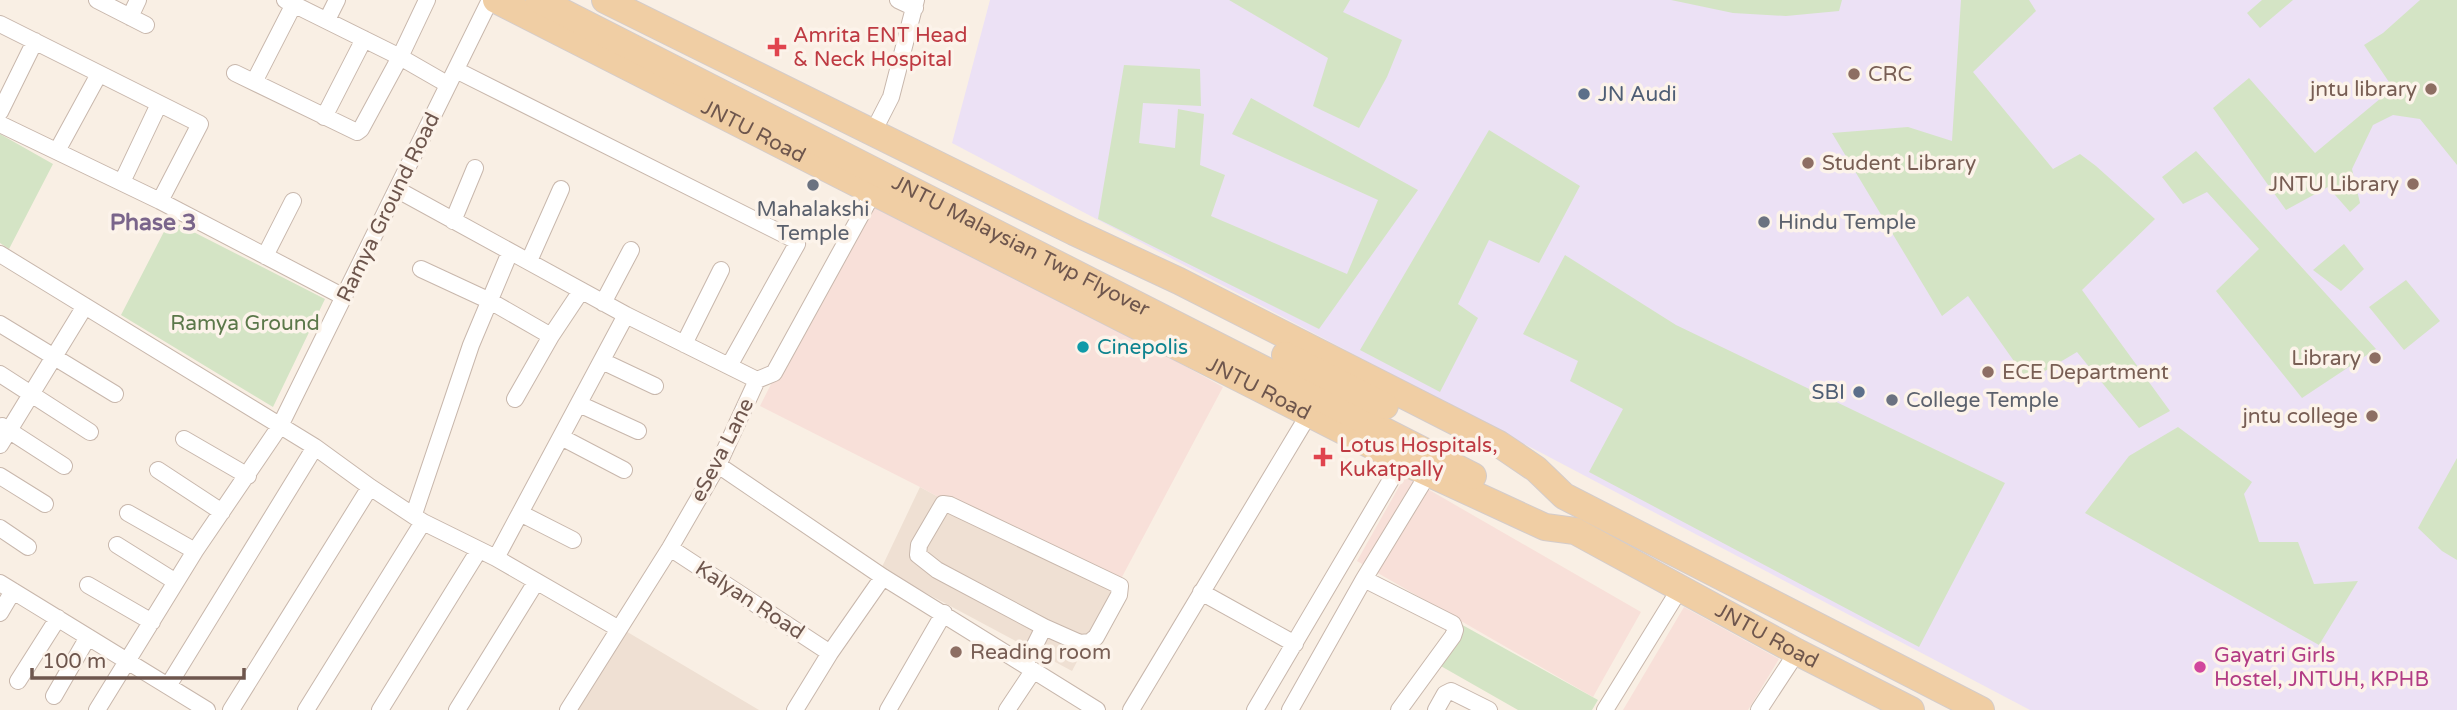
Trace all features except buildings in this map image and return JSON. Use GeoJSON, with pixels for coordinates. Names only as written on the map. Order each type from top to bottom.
{"type":"FeatureCollection","features":[{"type":"Feature","properties":{"kind":"main road","name":"JNTU Road"},"geometry":{"type":"LineString","coordinates":[[496,0],[1428,474],[1545,527],[1575,531],[1797,652],[1911,710]]}},
{"type":"Feature","properties":{"kind":"main road","name":"JNTU Malaysian Twp Flyover"},"geometry":{"type":"LineString","coordinates":[[539,0],[1531,492],[1564,496]]}},
{"type":"Feature","properties":{"kind":"main road","name":"JNTU Malaysian Twp Flyover"},"geometry":{"type":"LineString","coordinates":[[584,0],[1531,492],[1575,531]]}},
{"type":"Feature","properties":{"kind":"main road","name":"JNTU Road"},"geometry":{"type":"LineString","coordinates":[[605,0],[1074,232],[1179,281],[1499,444],[1536,470],[1564,496],[1981,710]]}},
{"type":"Feature","properties":{"kind":"street"},"geometry":{"type":"LineString","coordinates":[[97,0],[146,25]]}},
{"type":"Feature","properties":{"kind":"street"},"geometry":{"type":"LineString","coordinates":[[130,17],[138,0]]}},
{"type":"Feature","properties":{"kind":"street"},"geometry":{"type":"LineString","coordinates":[[327,20],[337,0]]}},
{"type":"Feature","properties":{"kind":"street"},"geometry":{"type":"LineString","coordinates":[[235,73],[357,132],[400,57],[427,0]]}},
{"type":"Feature","properties":{"kind":"street","name":"Ramya Ground Road"},"geometry":{"type":"LineString","coordinates":[[97,710],[195,551],[280,426],[490,0]]}},
{"type":"Feature","properties":{"kind":"street"},"geometry":{"type":"LineString","coordinates":[[873,132],[891,97],[916,4],[898,0]]}},
{"type":"Feature","properties":{"kind":"street"},"geometry":{"type":"LineString","coordinates":[[254,82],[289,2],[400,57],[447,84]]}},
{"type":"Feature","properties":{"kind":"street"},"geometry":{"type":"LineString","coordinates":[[0,24],[200,124],[160,201]]}},
{"type":"Feature","properties":{"kind":"street"},"geometry":{"type":"LineString","coordinates":[[324,117],[364,39]]}},
{"type":"Feature","properties":{"kind":"street"},"geometry":{"type":"LineString","coordinates":[[0,112],[35,41]]}},
{"type":"Feature","properties":{"kind":"street"},"geometry":{"type":"LineString","coordinates":[[456,69],[793,239],[797,244],[729,366]]}},
{"type":"Feature","properties":{"kind":"street"},"geometry":{"type":"LineString","coordinates":[[57,151],[99,74]]}},
{"type":"Feature","properties":{"kind":"street"},"geometry":{"type":"LineString","coordinates":[[122,182],[159,103]]}},
{"type":"Feature","properties":{"kind":"street"},"geometry":{"type":"LineString","coordinates":[[0,124],[160,201],[344,297]]}},
{"type":"Feature","properties":{"kind":"street"},"geometry":{"type":"LineString","coordinates":[[453,221],[475,168]]}},
{"type":"Feature","properties":{"kind":"street"},"geometry":{"type":"LineString","coordinates":[[528,261],[562,189]]}},
{"type":"Feature","properties":{"kind":"street"},"geometry":{"type":"LineString","coordinates":[[398,190],[603,303],[757,380]]}},
{"type":"Feature","properties":{"kind":"street","name":"eSeva Lane"},"geometry":{"type":"LineString","coordinates":[[568,710],[670,548],[718,465],[757,380],[774,373],[873,193]]}},
{"type":"Feature","properties":{"kind":"street"},"geometry":{"type":"LineString","coordinates":[[265,256],[293,201]]}},
{"type":"Feature","properties":{"kind":"street"},"geometry":{"type":"LineString","coordinates":[[603,303],[631,250]]}},
{"type":"Feature","properties":{"kind":"street"},"geometry":{"type":"LineString","coordinates":[[306,710],[419,518],[471,345],[510,252]]}},
{"type":"Feature","properties":{"kind":"street"},"geometry":{"type":"LineString","coordinates":[[0,254],[315,447],[419,518],[496,558],[620,629]]}},
{"type":"Feature","properties":{"kind":"street"},"geometry":{"type":"LineString","coordinates":[[421,269],[490,301],[551,336]]}},
{"type":"Feature","properties":{"kind":"street"},"geometry":{"type":"LineString","coordinates":[[684,344],[721,270]]}},
{"type":"Feature","properties":{"kind":"street"},"geometry":{"type":"LineString","coordinates":[[515,399],[551,336],[581,291]]}},
{"type":"Feature","properties":{"kind":"street"},"geometry":{"type":"LineString","coordinates":[[0,445],[5,428],[32,395],[85,306]]}},
{"type":"Feature","properties":{"kind":"street"},"geometry":{"type":"LineString","coordinates":[[496,558],[626,315]]}},
{"type":"Feature","properties":{"kind":"street"},"geometry":{"type":"LineString","coordinates":[[0,324],[115,394]]}},
{"type":"Feature","properties":{"kind":"street"},"geometry":{"type":"LineString","coordinates":[[602,361],[655,386]]}},
{"type":"Feature","properties":{"kind":"street"},"geometry":{"type":"LineString","coordinates":[[0,374],[90,432]]}},
{"type":"Feature","properties":{"kind":"street"},"geometry":{"type":"LineString","coordinates":[[579,404],[638,431]]}},
{"type":"Feature","properties":{"kind":"street"},"geometry":{"type":"LineString","coordinates":[[1131,710],[1309,414]]}},
{"type":"Feature","properties":{"kind":"street"},"geometry":{"type":"LineString","coordinates":[[5,428],[64,467]]}},
{"type":"Feature","properties":{"kind":"street"},"geometry":{"type":"LineString","coordinates":[[561,437],[624,470]]}},
{"type":"Feature","properties":{"kind":"street"},"geometry":{"type":"LineString","coordinates":[[184,439],[248,476]]}},
{"type":"Feature","properties":{"kind":"street"},"geometry":{"type":"LineString","coordinates":[[168,685],[315,447]]}},
{"type":"Feature","properties":{"kind":"street"},"geometry":{"type":"LineString","coordinates":[[1255,710],[1402,461]]}},
{"type":"Feature","properties":{"kind":"street"},"geometry":{"type":"LineString","coordinates":[[718,465],[883,577],[1097,710]]}},
{"type":"Feature","properties":{"kind":"street"},"geometry":{"type":"LineString","coordinates":[[158,470],[222,512]]}},
{"type":"Feature","properties":{"kind":"street"},"geometry":{"type":"LineString","coordinates":[[1290,710],[1364,579],[1428,474]]}},
{"type":"Feature","properties":{"kind":"street"},"geometry":{"type":"LineString","coordinates":[[0,477],[45,504]]}},
{"type":"Feature","properties":{"kind":"street"},"geometry":{"type":"LineString","coordinates":[[231,710],[370,487]]}},
{"type":"Feature","properties":{"kind":"street"},"geometry":{"type":"LineString","coordinates":[[943,504],[1120,586],[1119,594],[1096,637],[1090,642],[1080,643],[1044,627],[937,570],[918,555],[919,545],[943,504]]}},
{"type":"Feature","properties":{"kind":"street"},"geometry":{"type":"LineString","coordinates":[[128,513],[195,551]]}},
{"type":"Feature","properties":{"kind":"street"},"geometry":{"type":"LineString","coordinates":[[520,513],[573,540]]}},
{"type":"Feature","properties":{"kind":"street"},"geometry":{"type":"LineString","coordinates":[[0,528],[28,547]]}},
{"type":"Feature","properties":{"kind":"street"},"geometry":{"type":"LineString","coordinates":[[117,545],[176,582]]}},
{"type":"Feature","properties":{"kind":"street","name":"Kalyan Road"},"geometry":{"type":"LineString","coordinates":[[670,548],[830,653]]}},
{"type":"Feature","properties":{"kind":"street"},"geometry":{"type":"LineString","coordinates":[[380,710],[479,550]]}},
{"type":"Feature","properties":{"kind":"street"},"geometry":{"type":"LineString","coordinates":[[795,710],[830,653],[883,577]]}},
{"type":"Feature","properties":{"kind":"street"},"geometry":{"type":"LineString","coordinates":[[1364,579],[1453,624],[1455,630],[1399,710]]}},
{"type":"Feature","properties":{"kind":"street"},"geometry":{"type":"LineString","coordinates":[[457,710],[536,582]]}},
{"type":"Feature","properties":{"kind":"street"},"geometry":{"type":"LineString","coordinates":[[88,585],[152,622]]}},
{"type":"Feature","properties":{"kind":"street"},"geometry":{"type":"LineString","coordinates":[[0,613],[6,587],[207,710]]}},
{"type":"Feature","properties":{"kind":"street"},"geometry":{"type":"LineString","coordinates":[[1605,710],[1681,587]]}},
{"type":"Feature","properties":{"kind":"street"},"geometry":{"type":"LineString","coordinates":[[1202,592],[1295,644]]}},
{"type":"Feature","properties":{"kind":"street"},"geometry":{"type":"LineString","coordinates":[[887,710],[944,613]]}},
{"type":"Feature","properties":{"kind":"street"},"geometry":{"type":"LineString","coordinates":[[18,681],[58,618]]}},
{"type":"Feature","properties":{"kind":"street"},"geometry":{"type":"LineString","coordinates":[[1007,710],[1029,668],[1044,627]]}},
{"type":"Feature","properties":{"kind":"street"},"geometry":{"type":"LineString","coordinates":[[54,696],[88,637]]}},
{"type":"Feature","properties":{"kind":"street"},"geometry":{"type":"LineString","coordinates":[[1759,710],[1797,652]]}},
{"type":"Feature","properties":{"kind":"street"},"geometry":{"type":"LineString","coordinates":[[1436,710],[1445,694],[1451,691],[1489,710]]}},
{"type":"Feature","properties":{"kind":"shaded area"},"geometry":{"type":"Polygon","coordinates":[[[990,0],[2457,0],[2457,710],[2030,710],[952,143],[990,0]]]}},
{"type":"Feature","properties":{"kind":"shaded area"},"geometry":{"type":"Polygon","coordinates":[[[865,197],[1025,278],[1223,387],[1114,592],[920,487],[760,406],[865,197]]]}},
{"type":"Feature","properties":{"kind":"shaded area"},"geometry":{"type":"Polygon","coordinates":[[[1405,476],[1641,612],[1593,697],[1357,561],[1405,476]]]}},
{"type":"Feature","properties":{"kind":"shaded area"},"geometry":{"type":"Polygon","coordinates":[[[920,487],[1114,592],[1072,671],[881,569],[920,487]]]}},
{"type":"Feature","properties":{"kind":"shaded area"},"geometry":{"type":"Polygon","coordinates":[[[1684,607],[1779,659],[1748,710],[1623,710],[1684,607]]]}},
{"type":"Feature","properties":{"kind":"shaded area"},"geometry":{"type":"Polygon","coordinates":[[[624,630],[759,710],[577,710],[624,630]]]}},
{"type":"Feature","properties":{"kind":"green space"},"geometry":{"type":"Polygon","coordinates":[[[1229,0],[1350,0],[1343,12],[1402,40],[1387,77],[1359,128],[1313,106],[1328,58],[1229,0]]]}},
{"type":"Feature","properties":{"kind":"green space"},"geometry":{"type":"Polygon","coordinates":[[[1671,0],[1842,0],[1839,11],[1786,16],[1733,13],[1671,0]]]}},
{"type":"Feature","properties":{"kind":"green space"},"geometry":{"type":"Polygon","coordinates":[[[1961,0],[2029,0],[2036,11],[1973,72],[2053,169],[2080,154],[2155,219],[2082,290],[2170,411],[2139,428],[2077,352],[2028,381],[1968,296],[1942,316],[1832,133],[1908,127],[1952,141],[1961,0]]]}},
{"type":"Feature","properties":{"kind":"green space"},"geometry":{"type":"Polygon","coordinates":[[[2262,0],[2293,0],[2260,28],[2247,13],[2262,0]]]}},
{"type":"Feature","properties":{"kind":"green space"},"geometry":{"type":"Polygon","coordinates":[[[2420,0],[2457,0],[2457,165],[2420,119],[2393,115],[2373,125],[2352,169],[2360,203],[2350,212],[2328,187],[2286,210],[2213,108],[2249,78],[2315,153],[2393,88],[2364,45],[2383,33],[2420,0]]]}},
{"type":"Feature","properties":{"kind":"green space"},"geometry":{"type":"Polygon","coordinates":[[[1124,65],[1200,69],[1201,106],[1143,103],[1139,143],[1175,148],[1178,109],[1204,114],[1200,165],[1225,175],[1211,216],[1347,274],[1378,200],[1232,134],[1251,98],[1418,190],[1319,329],[1098,219],[1124,65]]]}},
{"type":"Feature","properties":{"kind":"green space"},"geometry":{"type":"Polygon","coordinates":[[[1489,130],[1580,186],[1539,263],[1489,240],[1458,304],[1478,318],[1440,392],[1360,350],[1489,130]]]}},
{"type":"Feature","properties":{"kind":"green space"},"geometry":{"type":"Polygon","coordinates":[[[0,134],[53,164],[9,249],[0,243],[0,134]]]}},
{"type":"Feature","properties":{"kind":"green space"},"geometry":{"type":"Polygon","coordinates":[[[2196,151],[2376,349],[2302,398],[2216,291],[2259,249],[2207,192],[2183,204],[2162,177],[2196,151]]]}},
{"type":"Feature","properties":{"kind":"green space","name":"Ramya Ground"},"geometry":{"type":"Polygon","coordinates":[[[170,220],[325,299],[273,407],[121,315],[170,220]]]}},
{"type":"Feature","properties":{"kind":"green space"},"geometry":{"type":"Polygon","coordinates":[[[2344,244],[2364,269],[2341,291],[2313,270],[2344,244]]]}},
{"type":"Feature","properties":{"kind":"green space"},"geometry":{"type":"Polygon","coordinates":[[[1565,255],[1676,325],[2005,483],[1919,647],[1589,472],[1623,409],[1570,381],[1578,361],[1523,334],[1565,255]]]}},
{"type":"Feature","properties":{"kind":"green space"},"geometry":{"type":"Polygon","coordinates":[[[2406,280],[2440,321],[2404,350],[2369,307],[2406,280]]]}},
{"type":"Feature","properties":{"kind":"green space"},"geometry":{"type":"Polygon","coordinates":[[[2178,427],[2252,482],[2244,494],[2259,542],[2298,542],[2314,584],[2358,581],[2319,645],[2085,513],[2129,456],[2178,427]]]}},
{"type":"Feature","properties":{"kind":"green space"},"geometry":{"type":"Polygon","coordinates":[[[2457,458],[2457,560],[2442,551],[2418,528],[2457,458]]]}},
{"type":"Feature","properties":{"kind":"green space"},"geometry":{"type":"Polygon","coordinates":[[[1457,622],[1598,700],[1592,710],[1518,710],[1432,661],[1457,622]]]}},
{"type":"Feature","properties":{"kind":"place","name":"Amrita ENT Head & Neck Hospital"},"geometry":{"type":"Point","coordinates":[777,47]}},
{"type":"Feature","properties":{"kind":"place","name":"CRC"},"geometry":{"type":"Point","coordinates":[1854,74]}},
{"type":"Feature","properties":{"kind":"place","name":"jntu library"},"geometry":{"type":"Point","coordinates":[2431,89]}},
{"type":"Feature","properties":{"kind":"place","name":"JN Audi"},"geometry":{"type":"Point","coordinates":[1584,94]}},
{"type":"Feature","properties":{"kind":"place","name":"Student Library"},"geometry":{"type":"Point","coordinates":[1808,163]}},
{"type":"Feature","properties":{"kind":"place","name":"JNTU Library"},"geometry":{"type":"Point","coordinates":[2413,184]}},
{"type":"Feature","properties":{"kind":"place","name":"Mahalakshi Temple"},"geometry":{"type":"Point","coordinates":[813,185]}},
{"type":"Feature","properties":{"kind":"place","name":"Hindu Temple"},"geometry":{"type":"Point","coordinates":[1764,222]}},
{"type":"Feature","properties":{"kind":"place","name":"Cinepolis"},"geometry":{"type":"Point","coordinates":[1083,347]}},
{"type":"Feature","properties":{"kind":"place","name":"Library"},"geometry":{"type":"Point","coordinates":[2375,358]}},
{"type":"Feature","properties":{"kind":"place","name":"ECE Department"},"geometry":{"type":"Point","coordinates":[1988,372]}},
{"type":"Feature","properties":{"kind":"place","name":"SBI"},"geometry":{"type":"Point","coordinates":[1859,392]}},
{"type":"Feature","properties":{"kind":"place","name":"College Temple"},"geometry":{"type":"Point","coordinates":[1892,400]}},
{"type":"Feature","properties":{"kind":"place","name":"jntu college"},"geometry":{"type":"Point","coordinates":[2372,416]}},
{"type":"Feature","properties":{"kind":"place","name":"Lotus Hospitals, Kukatpally"},"geometry":{"type":"Point","coordinates":[1323,457]}},
{"type":"Feature","properties":{"kind":"place","name":"Reading room"},"geometry":{"type":"Point","coordinates":[956,652]}},
{"type":"Feature","properties":{"kind":"place","name":"Gayatri Girls Hostel, JNTUH, KPHB"},"geometry":{"type":"Point","coordinates":[2200,667]}},
{"type":"Feature","properties":{"kind":"district","name":"Phase 3"},"geometry":{"type":"Point","coordinates":[153,222]}}]}
